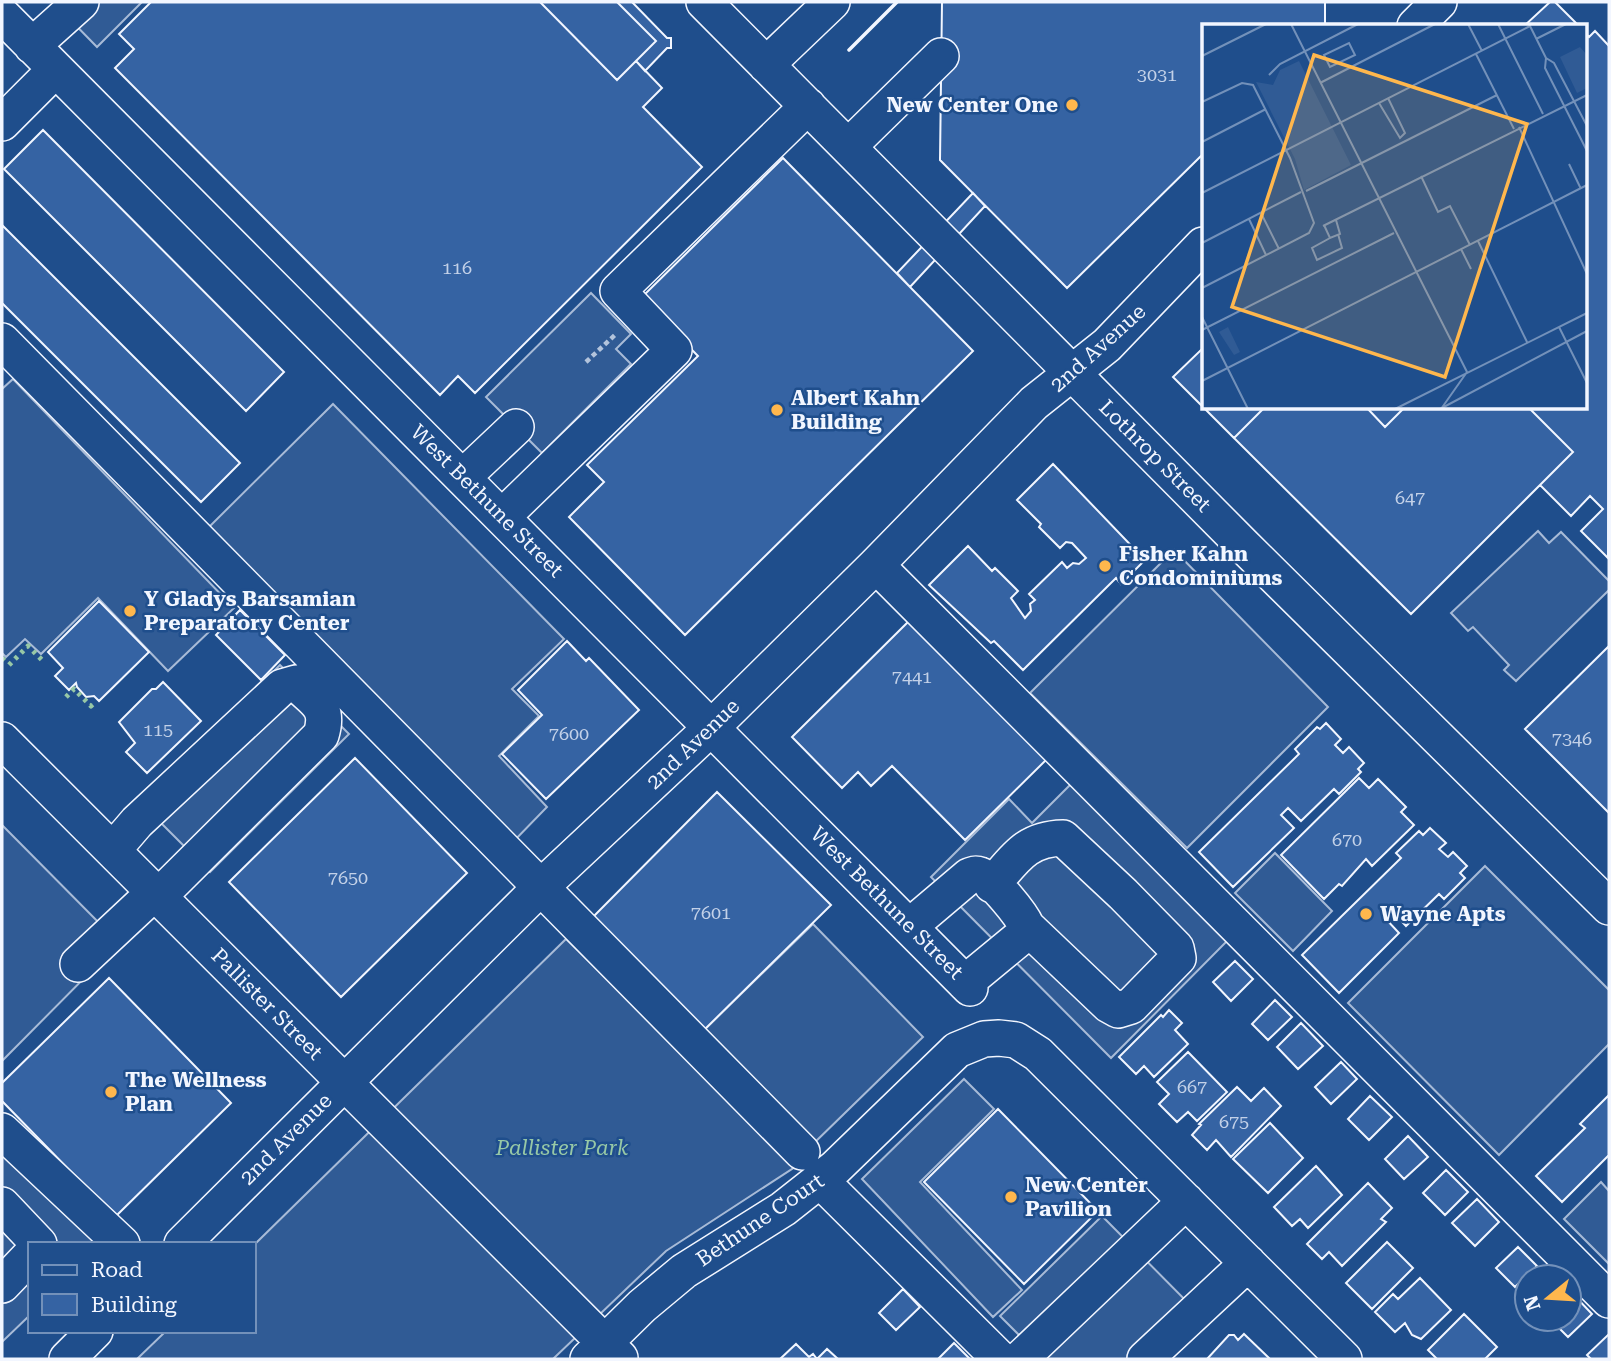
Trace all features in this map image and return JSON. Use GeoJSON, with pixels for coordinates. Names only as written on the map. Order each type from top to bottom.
{"type":"FeatureCollection","features":[{"type":"Feature","properties":{"kind":"street"},"geometry":{"type":"LineString","coordinates":[[2,123],[81,2]]}},
{"type":"Feature","properties":{"kind":"street","name":"Lothrop Street"},"geometry":{"type":"LineString","coordinates":[[704,2],[1072,373],[1609,907]]}},
{"type":"Feature","properties":{"kind":"street"},"geometry":{"type":"LineString","coordinates":[[766,65],[832,2]]}},
{"type":"Feature","properties":{"kind":"street"},"geometry":{"type":"LineString","coordinates":[[1417,24],[1439,2]]}},
{"type":"Feature","properties":{"kind":"street","name":"West Bethune Street"},"geometry":{"type":"LineString","coordinates":[[2,15],[968,986],[1022,936],[1027,927]]}},
{"type":"Feature","properties":{"kind":"street"},"geometry":{"type":"LineString","coordinates":[[848,147],[941,56]]}},
{"type":"Feature","properties":{"kind":"street"},"geometry":{"type":"LineString","coordinates":[[502,517],[674,350],[618,291],[808,107]]}},
{"type":"Feature","properties":{"kind":"street","name":"2nd Avenue"},"geometry":{"type":"LineString","coordinates":[[184,1242],[541,887],[712,727],[876,565],[1034,403],[1107,345],[1202,246]]}},
{"type":"Feature","properties":{"kind":"street"},"geometry":{"type":"LineString","coordinates":[[2,341],[541,887],[1000,1359]]}},
{"type":"Feature","properties":{"kind":"street"},"geometry":{"type":"LineString","coordinates":[[463,477],[516,427]]}},
{"type":"Feature","properties":{"kind":"street"},"geometry":{"type":"LineString","coordinates":[[876,565],[1609,1300]]}},
{"type":"Feature","properties":{"kind":"street"},"geometry":{"type":"LineString","coordinates":[[78,964],[157,894],[321,734],[325,716],[321,708],[296,683],[282,687],[137,822],[113,850]]}},
{"type":"Feature","properties":{"kind":"street","name":"Pallister Street"},"geometry":{"type":"LineString","coordinates":[[2,740],[344,1081],[605,1354]]}},
{"type":"Feature","properties":{"kind":"street"},"geometry":{"type":"LineString","coordinates":[[910,926],[969,876],[977,874],[985,877],[992,885],[1021,915],[1027,927],[1109,1005],[1118,1010],[1131,1006],[1178,958],[1176,948],[1063,838],[1045,839],[1024,848],[992,885]]}},
{"type":"Feature","properties":{"kind":"street","name":"Bethune Court"},"geometry":{"type":"LineString","coordinates":[[605,1354],[642,1307],[684,1271],[783,1209],[811,1166],[835,1168],[944,1060],[972,1043],[999,1038],[1016,1040],[1038,1054],[1186,1201]]}},
{"type":"Feature","properties":{"kind":"street"},"geometry":{"type":"LineString","coordinates":[[2,1131],[120,1242]]}},
{"type":"Feature","properties":{"kind":"street"},"geometry":{"type":"LineString","coordinates":[[1020,1359],[1186,1201],[1344,1359]]}},
{"type":"Feature","properties":{"kind":"street"},"geometry":{"type":"LineString","coordinates":[[2,1205],[37,1242]]}},
{"type":"Feature","properties":{"kind":"street"},"geometry":{"type":"LineString","coordinates":[[2,1285],[28,1258]]}},
{"type":"Feature","properties":{"kind":"street"},"geometry":{"type":"LineString","coordinates":[[1146,1359],[1248,1262]]}},
{"type":"Feature","properties":{"kind":"street"},"geometry":{"type":"LineString","coordinates":[[67,1359],[93,1333]]}},
{"type":"Feature","properties":{"kind":"shaded area"},"geometry":{"type":"Polygon","coordinates":[[[53,2],[142,2],[97,47],[53,2]]]}},
{"type":"Feature","properties":{"kind":"shaded area"},"geometry":{"type":"Polygon","coordinates":[[[591,293],[631,334],[616,349],[631,364],[542,453],[486,397],[591,293]]]}},
{"type":"Feature","properties":{"kind":"shaded area"},"geometry":{"type":"Polygon","coordinates":[[[13,379],[234,608],[168,671],[98,598],[41,654],[25,639],[6,657],[2,653],[2,389],[13,379]]]}},
{"type":"Feature","properties":{"kind":"shaded area"},"geometry":{"type":"Polygon","coordinates":[[[333,404],[564,639],[512,689],[539,716],[499,756],[547,807],[510,845],[203,533],[333,404]]]}},
{"type":"Feature","properties":{"kind":"shaded area"},"geometry":{"type":"Polygon","coordinates":[[[1538,531],[1549,543],[1561,532],[1609,581],[1609,590],[1516,681],[1504,670],[1509,665],[1473,627],[1468,631],[1451,613],[1538,531]]]}},
{"type":"Feature","properties":{"kind":"shaded area"},"geometry":{"type":"Polygon","coordinates":[[[1174,550],[1328,707],[1187,848],[1030,693],[1174,550]]]}},
{"type":"Feature","properties":{"kind":"shaded area"},"geometry":{"type":"Polygon","coordinates":[[[280,665],[349,734],[210,872],[141,803],[280,665]]]}},
{"type":"Feature","properties":{"kind":"shaded area"},"geometry":{"type":"Polygon","coordinates":[[[1076,779],[1232,936],[1111,1058],[931,877],[1009,799],[1032,823],[1076,779]]]}},
{"type":"Feature","properties":{"kind":"shaded area"},"geometry":{"type":"Polygon","coordinates":[[[2,825],[119,943],[2,1061],[2,825]]]}},
{"type":"Feature","properties":{"kind":"shaded area"},"geometry":{"type":"Polygon","coordinates":[[[1275,853],[1332,911],[1293,951],[1235,893],[1275,853]]]}},
{"type":"Feature","properties":{"kind":"shaded area"},"geometry":{"type":"Polygon","coordinates":[[[1485,866],[1609,990],[1609,1044],[1499,1155],[1348,1003],[1485,866]]]}},
{"type":"Feature","properties":{"kind":"shaded area"},"geometry":{"type":"Polygon","coordinates":[[[813,924],[923,1037],[811,1146],[701,1033],[813,924]]]}},
{"type":"Feature","properties":{"kind":"shaded area","name":"Pallister Park"},"geometry":{"type":"Polygon","coordinates":[[[566,939],[798,1165],[666,1251],[553,1359],[137,1359],[164,1333],[256,1333],[256,1243],[566,939]]]}},
{"type":"Feature","properties":{"kind":"shaded area"},"geometry":{"type":"Polygon","coordinates":[[[964,1079],[994,1109],[920,1182],[1022,1290],[993,1317],[862,1179],[964,1079]]]}},
{"type":"Feature","properties":{"kind":"shaded area"},"geometry":{"type":"Polygon","coordinates":[[[2,1146],[95,1242],[28,1242],[28,1317],[2,1342],[2,1146]]]}},
{"type":"Feature","properties":{"kind":"shaded area"},"geometry":{"type":"Polygon","coordinates":[[[1601,1182],[1609,1191],[1609,1264],[1564,1219],[1601,1182]]]}},
{"type":"Feature","properties":{"kind":"shaded area"},"geometry":{"type":"Polygon","coordinates":[[[1102,1216],[1207,1322],[1169,1359],[1043,1359],[1000,1316],[1102,1216]]]}},
{"type":"Feature","properties":{"kind":"building"},"geometry":{"type":"Polygon","coordinates":[[[151,2],[540,2],[617,80],[636,61],[662,88],[643,107],[702,167],[475,393],[458,376],[440,395],[115,68],[134,49],[119,34],[151,2]]]}},
{"type":"Feature","properties":{"kind":"building"},"geometry":{"type":"Polygon","coordinates":[[[540,2],[617,2],[656,41],[617,80],[540,2]]]}},
{"type":"Feature","properties":{"kind":"building"},"geometry":{"type":"Polygon","coordinates":[[[617,2],[632,2],[667,38],[671,38],[671,48],[667,48],[645,71],[636,61],[656,41],[617,2]]]}},
{"type":"Feature","properties":{"kind":"building","name":"New Center One"},"geometry":{"type":"Polygon","coordinates":[[[942,2],[1325,2],[1325,24],[1202,24],[1202,155],[1067,288],[940,160],[942,2]]]}},
{"type":"Feature","properties":{"kind":"building"},"geometry":{"type":"Polygon","coordinates":[[[1550,2],[1555,2],[1577,24],[1526,24],[1550,2]]]}},
{"type":"Feature","properties":{"kind":"building"},"geometry":{"type":"Polygon","coordinates":[[[1595,31],[1609,46],[1608,558],[1581,531],[1603,509],[1590,496],[1571,516],[1540,485],[1573,452],[1531,410],[1586,410],[1586,34],[1589,37],[1595,31]]]}},
{"type":"Feature","properties":{"kind":"building"},"geometry":{"type":"Polygon","coordinates":[[[43,130],[284,372],[246,411],[4,169],[43,130]]]}},
{"type":"Feature","properties":{"kind":"building","name":"Albert Kahn Building"},"geometry":{"type":"Polygon","coordinates":[[[783,158],[973,351],[685,635],[569,517],[604,482],[587,465],[698,356],[641,298],[783,158]]]}},
{"type":"Feature","properties":{"kind":"building"},"geometry":{"type":"Polygon","coordinates":[[[973,193],[985,206],[910,287],[897,273],[973,193]]]}},
{"type":"Feature","properties":{"kind":"building"},"geometry":{"type":"Polygon","coordinates":[[[2,225],[240,463],[201,502],[2,303],[2,225]]]}},
{"type":"Feature","properties":{"kind":"building"},"geometry":{"type":"Polygon","coordinates":[[[1202,349],[1202,406],[1173,377],[1202,349]]]}},
{"type":"Feature","properties":{"kind":"building"},"geometry":{"type":"Polygon","coordinates":[[[1206,410],[1262,410],[1234,438],[1206,410]]]}},
{"type":"Feature","properties":{"kind":"building"},"geometry":{"type":"Polygon","coordinates":[[[1262,410],[1369,410],[1385,427],[1402,410],[1531,410],[1573,452],[1411,614],[1234,438],[1262,410]]]}},
{"type":"Feature","properties":{"kind":"building"},"geometry":{"type":"Polygon","coordinates":[[[1369,410],[1402,410],[1385,427],[1369,410]]]}},
{"type":"Feature","properties":{"kind":"building","name":"Fisher Kahn Condominiums"},"geometry":{"type":"Polygon","coordinates":[[[1053,464],[1145,560],[1121,584],[1116,578],[1023,670],[929,585],[968,546],[992,571],[995,568],[1018,591],[1011,598],[1025,618],[1031,611],[1030,604],[1035,600],[1029,594],[1062,562],[1067,568],[1086,558],[1072,543],[1066,542],[1060,548],[1017,500],[1053,464]]]}},
{"type":"Feature","properties":{"kind":"building"},"geometry":{"type":"Polygon","coordinates":[[[99,601],[149,652],[99,701],[94,696],[86,697],[76,683],[69,690],[55,676],[63,668],[48,652],[99,601]]]}},
{"type":"Feature","properties":{"kind":"building"},"geometry":{"type":"Polygon","coordinates":[[[240,610],[285,655],[261,680],[216,635],[240,610]]]}},
{"type":"Feature","properties":{"kind":"building"},"geometry":{"type":"Polygon","coordinates":[[[913,617],[1049,757],[965,840],[892,766],[871,786],[858,772],[842,788],[792,737],[913,617]]]}},
{"type":"Feature","properties":{"kind":"building"},"geometry":{"type":"Polygon","coordinates":[[[567,641],[586,661],[589,658],[639,710],[546,799],[502,754],[542,715],[518,690],[567,641]]]}},
{"type":"Feature","properties":{"kind":"building"},"geometry":{"type":"Polygon","coordinates":[[[1609,646],[1609,813],[1525,729],[1609,646]]]}},
{"type":"Feature","properties":{"kind":"building"},"geometry":{"type":"Polygon","coordinates":[[[163,682],[201,721],[147,773],[126,752],[135,743],[119,722],[152,689],[156,689],[163,682]]]}},
{"type":"Feature","properties":{"kind":"building"},"geometry":{"type":"Polygon","coordinates":[[[1326,723],[1341,739],[1335,745],[1343,753],[1349,747],[1364,763],[1358,769],[1361,772],[1339,794],[1334,789],[1301,821],[1288,808],[1281,815],[1294,828],[1233,887],[1199,852],[1299,754],[1295,749],[1317,727],[1320,729],[1326,723]]]}},
{"type":"Feature","properties":{"kind":"building"},"geometry":{"type":"Polygon","coordinates":[[[355,758],[467,873],[341,997],[229,882],[355,758]]]}},
{"type":"Feature","properties":{"kind":"building"},"geometry":{"type":"Polygon","coordinates":[[[1359,778],[1369,788],[1378,779],[1406,807],[1401,812],[1414,825],[1372,866],[1366,859],[1342,886],[1339,884],[1324,899],[1281,855],[1359,778]]]}},
{"type":"Feature","properties":{"kind":"building"},"geometry":{"type":"Polygon","coordinates":[[[717,792],[831,905],[701,1033],[590,920],[717,792]]]}},
{"type":"Feature","properties":{"kind":"building","name":"Wayne Apts"},"geometry":{"type":"Polygon","coordinates":[[[1430,828],[1446,843],[1439,849],[1448,857],[1453,852],[1467,866],[1460,873],[1465,878],[1444,899],[1439,894],[1406,926],[1391,910],[1384,917],[1399,933],[1339,993],[1302,955],[1401,858],[1396,853],[1419,831],[1423,835],[1430,828]]]}},
{"type":"Feature","properties":{"kind":"building"},"geometry":{"type":"Polygon","coordinates":[[[1235,961],[1253,979],[1231,1001],[1213,982],[1235,961]]]}},
{"type":"Feature","properties":{"kind":"building","name":"The Wellness Plan"},"geometry":{"type":"Polygon","coordinates":[[[109,978],[231,1103],[115,1217],[2,1101],[2,1083],[109,978]]]}},
{"type":"Feature","properties":{"kind":"building"},"geometry":{"type":"Polygon","coordinates":[[[1275,1000],[1292,1017],[1268,1040],[1252,1024],[1275,1000]]]}},
{"type":"Feature","properties":{"kind":"building"},"geometry":{"type":"Polygon","coordinates":[[[1169,1010],[1182,1023],[1175,1030],[1188,1044],[1154,1077],[1144,1066],[1136,1074],[1119,1057],[1169,1010]]]}},
{"type":"Feature","properties":{"kind":"building"},"geometry":{"type":"Polygon","coordinates":[[[1301,1023],[1323,1046],[1298,1069],[1277,1047],[1301,1023]]]}},
{"type":"Feature","properties":{"kind":"building"},"geometry":{"type":"Polygon","coordinates":[[[1188,1052],[1227,1092],[1197,1121],[1188,1112],[1177,1122],[1159,1104],[1169,1094],[1157,1082],[1188,1052]]]}},
{"type":"Feature","properties":{"kind":"building"},"geometry":{"type":"Polygon","coordinates":[[[1341,1062],[1357,1079],[1331,1104],[1315,1087],[1341,1062]]]}},
{"type":"Feature","properties":{"kind":"building"},"geometry":{"type":"Polygon","coordinates":[[[1237,1087],[1251,1101],[1264,1088],[1281,1106],[1231,1157],[1216,1140],[1207,1150],[1192,1135],[1201,1125],[1199,1124],[1237,1087]]]}},
{"type":"Feature","properties":{"kind":"building"},"geometry":{"type":"Polygon","coordinates":[[[1609,1095],[1609,1155],[1562,1202],[1536,1176],[1585,1128],[1580,1124],[1609,1095]]]}},
{"type":"Feature","properties":{"kind":"building"},"geometry":{"type":"Polygon","coordinates":[[[1370,1096],[1392,1117],[1369,1140],[1348,1119],[1370,1096]]]}},
{"type":"Feature","properties":{"kind":"building","name":"New Center Pavilion"},"geometry":{"type":"Polygon","coordinates":[[[998,1109],[1098,1211],[1024,1284],[924,1182],[998,1109]]]}},
{"type":"Feature","properties":{"kind":"building"},"geometry":{"type":"Polygon","coordinates":[[[1270,1123],[1303,1158],[1268,1193],[1233,1159],[1270,1123]]]}},
{"type":"Feature","properties":{"kind":"building"},"geometry":{"type":"Polygon","coordinates":[[[1408,1136],[1428,1157],[1404,1179],[1385,1159],[1408,1136]]]}},
{"type":"Feature","properties":{"kind":"building"},"geometry":{"type":"Polygon","coordinates":[[[1316,1166],[1342,1195],[1308,1228],[1300,1219],[1292,1226],[1274,1207],[1316,1166]]]}},
{"type":"Feature","properties":{"kind":"building"},"geometry":{"type":"Polygon","coordinates":[[[1446,1170],[1468,1192],[1445,1215],[1423,1193],[1446,1170]]]}},
{"type":"Feature","properties":{"kind":"building"},"geometry":{"type":"Polygon","coordinates":[[[1368,1183],[1392,1208],[1381,1219],[1386,1222],[1342,1266],[1329,1252],[1322,1259],[1307,1244],[1368,1183]]]}},
{"type":"Feature","properties":{"kind":"building"},"geometry":{"type":"Polygon","coordinates":[[[1477,1199],[1499,1222],[1475,1246],[1452,1223],[1477,1199]]]}},
{"type":"Feature","properties":{"kind":"building"},"geometry":{"type":"Polygon","coordinates":[[[1387,1242],[1413,1268],[1372,1309],[1346,1283],[1387,1242]]]}},
{"type":"Feature","properties":{"kind":"building"},"geometry":{"type":"Polygon","coordinates":[[[1518,1247],[1534,1263],[1513,1263],[1513,1285],[1496,1268],[1518,1247]]]}},
{"type":"Feature","properties":{"kind":"building"},"geometry":{"type":"Polygon","coordinates":[[[1420,1278],[1451,1310],[1421,1339],[1412,1335],[1405,1323],[1395,1332],[1375,1312],[1393,1294],[1398,1299],[1420,1278]]]}},
{"type":"Feature","properties":{"kind":"building"},"geometry":{"type":"Polygon","coordinates":[[[903,1289],[920,1307],[896,1330],[879,1313],[903,1289]]]}},
{"type":"Feature","properties":{"kind":"building"},"geometry":{"type":"Polygon","coordinates":[[[1583,1305],[1592,1314],[1583,1323],[1583,1305]]]}},
{"type":"Feature","properties":{"kind":"building"},"geometry":{"type":"Polygon","coordinates":[[[1464,1314],[1497,1347],[1485,1359],[1437,1359],[1428,1350],[1464,1314]]]}},
{"type":"Feature","properties":{"kind":"building"},"geometry":{"type":"Polygon","coordinates":[[[1244,1334],[1270,1359],[1207,1359],[1229,1335],[1234,1335],[1238,1340],[1244,1334]]]}},
{"type":"Feature","properties":{"kind":"building"},"geometry":{"type":"Polygon","coordinates":[[[1609,1334],[1609,1359],[1591,1359],[1587,1355],[1609,1334]]]}},
{"type":"Feature","properties":{"kind":"building"},"geometry":{"type":"Polygon","coordinates":[[[954,1343],[970,1359],[938,1359],[954,1343]]]}},
{"type":"Feature","properties":{"kind":"building"},"geometry":{"type":"Polygon","coordinates":[[[796,1344],[809,1357],[813,1354],[817,1359],[780,1359],[796,1344]]]}},
{"type":"Feature","properties":{"kind":"building"},"geometry":{"type":"Polygon","coordinates":[[[827,1349],[838,1359],[817,1359],[827,1349]]]}},
{"type":"Feature","properties":{"kind":"hedge"},"geometry":{"type":"LineString","coordinates":[[9,665],[28,646],[43,661]]}},
{"type":"Feature","properties":{"kind":"hedge"},"geometry":{"type":"LineString","coordinates":[[2,658],[5,661]]}},
{"type":"Feature","properties":{"kind":"hedge"},"geometry":{"type":"LineString","coordinates":[[66,697],[74,689],[91,706],[95,702]]}},
{"type":"Feature","properties":{"kind":"wall"},"geometry":{"type":"LineString","coordinates":[[849,50],[897,2]]}},
{"type":"Feature","properties":{"kind":"place","name":"New Center One"},"geometry":{"type":"Point","coordinates":[1072,105]}},
{"type":"Feature","properties":{"kind":"place","name":"Albert Kahn Building"},"geometry":{"type":"Point","coordinates":[777,410]}},
{"type":"Feature","properties":{"kind":"place","name":"Fisher Kahn Condominiums"},"geometry":{"type":"Point","coordinates":[1105,566]}},
{"type":"Feature","properties":{"kind":"place","name":"Y Gladys Barsamian Preparatory Center"},"geometry":{"type":"Point","coordinates":[130,611]}},
{"type":"Feature","properties":{"kind":"place","name":"Wayne Apts"},"geometry":{"type":"Point","coordinates":[1366,914]}},
{"type":"Feature","properties":{"kind":"place","name":"The Wellness Plan"},"geometry":{"type":"Point","coordinates":[111,1092]}},
{"type":"Feature","properties":{"kind":"place","name":"New Center Pavilion"},"geometry":{"type":"Point","coordinates":[1011,1197]}}]}
